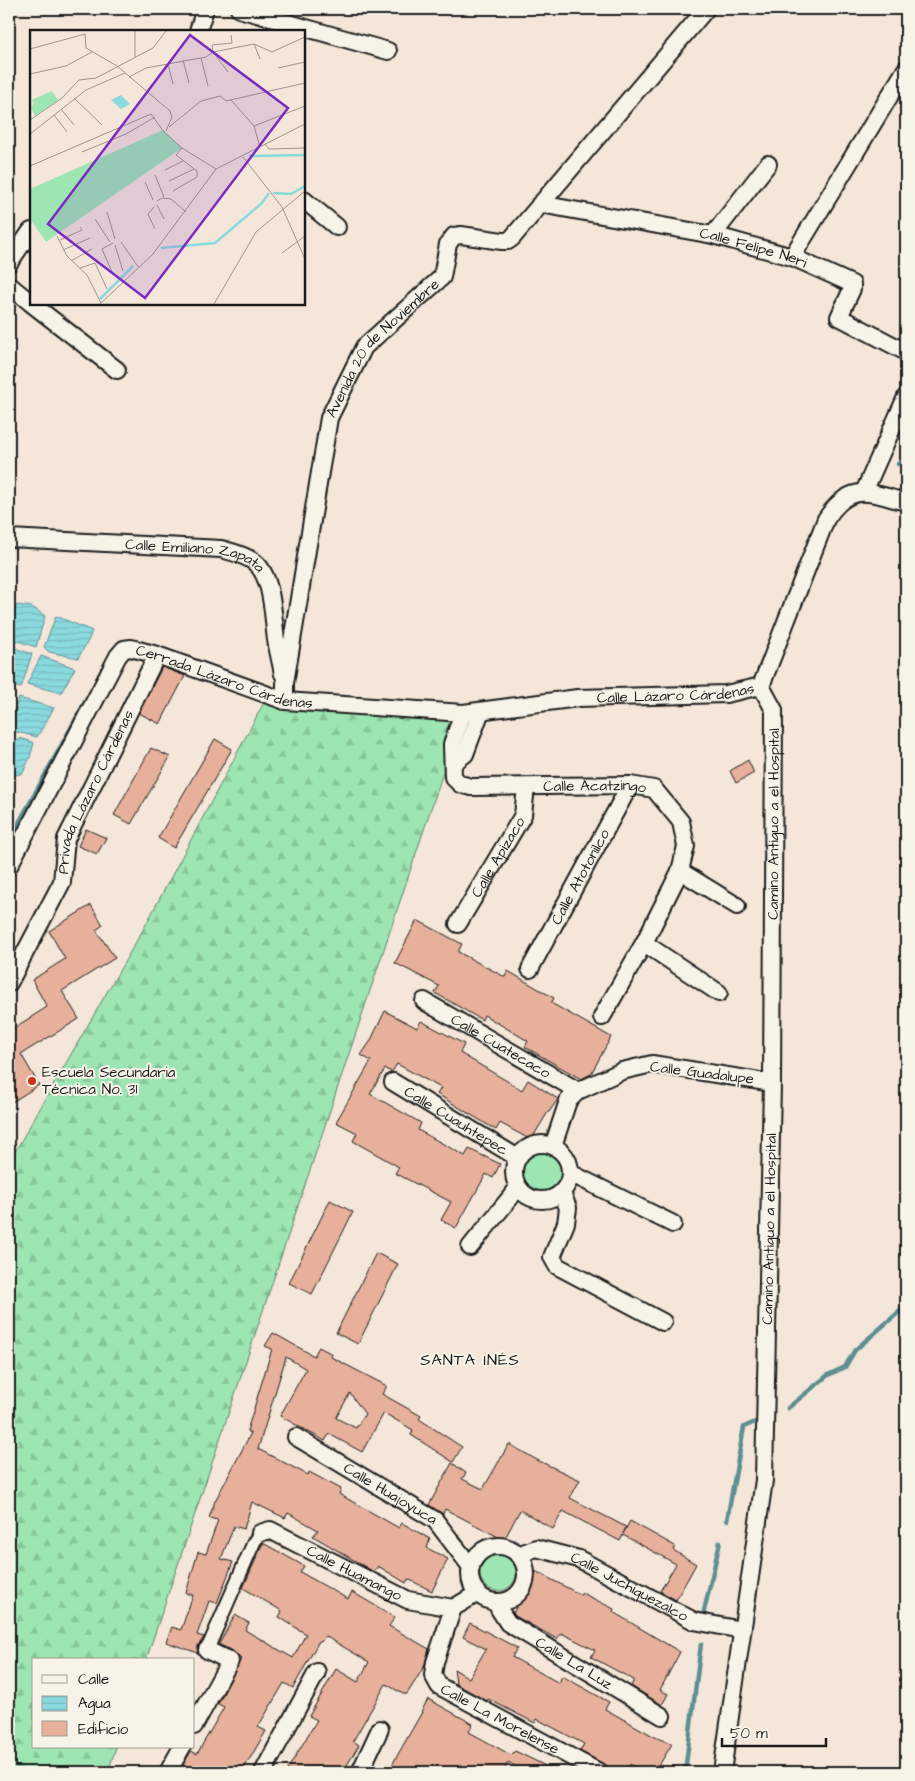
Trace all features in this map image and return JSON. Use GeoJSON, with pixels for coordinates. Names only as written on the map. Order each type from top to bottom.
{"type":"FeatureCollection","features":[{"type":"Feature","properties":{"kind":"street"},"geometry":{"type":"LineString","coordinates":[[198,30],[205,9]]}},
{"type":"Feature","properties":{"kind":"street"},"geometry":{"type":"LineString","coordinates":[[239,9],[388,51]]}},
{"type":"Feature","properties":{"kind":"street","name":"Avenida 20 de Noviembre"},"geometry":{"type":"LineString","coordinates":[[285,701],[285,683],[329,418],[364,347],[442,277],[448,244],[454,236],[508,241],[706,9]]}},
{"type":"Feature","properties":{"kind":"street"},"geometry":{"type":"LineString","coordinates":[[792,257],[906,69]]}},
{"type":"Feature","properties":{"kind":"street"},"geometry":{"type":"LineString","coordinates":[[713,235],[768,164]]}},
{"type":"Feature","properties":{"kind":"street"},"geometry":{"type":"LineString","coordinates":[[305,201],[337,227]]}},
{"type":"Feature","properties":{"kind":"street","name":"Calle Felipe Neri"},"geometry":{"type":"LineString","coordinates":[[540,204],[713,235],[792,257],[852,284],[852,289],[840,317],[906,352]]}},
{"type":"Feature","properties":{"kind":"street"},"geometry":{"type":"LineString","coordinates":[[9,263],[30,232]]}},
{"type":"Feature","properties":{"kind":"street"},"geometry":{"type":"LineString","coordinates":[[9,285],[30,301]]}},
{"type":"Feature","properties":{"kind":"street"},"geometry":{"type":"LineString","coordinates":[[35,305],[117,370]]}},
{"type":"Feature","properties":{"kind":"street"},"geometry":{"type":"LineString","coordinates":[[906,397],[864,492],[906,502]]}},
{"type":"Feature","properties":{"kind":"street","name":"Calle Lázaro Cárdenas"},"geometry":{"type":"LineString","coordinates":[[481,710],[578,698],[726,694],[761,686],[826,518],[837,502],[848,495],[864,492]]}},
{"type":"Feature","properties":{"kind":"street","name":"Calle Emiliano Zapata"},"geometry":{"type":"LineString","coordinates":[[9,538],[220,549],[238,554],[255,562],[264,574],[270,588],[277,642],[285,683]]}},
{"type":"Feature","properties":{"kind":"street","name":"Cerrada Lázaro Cárdenas"},"geometry":{"type":"LineString","coordinates":[[9,866],[118,656],[124,650],[131,648],[157,655],[285,701],[463,713],[481,710]]}},
{"type":"Feature","properties":{"kind":"street","name":"Privada Lázaro Cárdenas"},"geometry":{"type":"LineString","coordinates":[[9,983],[62,882],[66,839],[157,655]]}},
{"type":"Feature","properties":{"kind":"street","name":"Camino Antiguo a el Hospital"},"geometry":{"type":"LineString","coordinates":[[722,1772],[764,1480],[772,1083],[774,710],[761,686]]}},
{"type":"Feature","properties":{"kind":"street"},"geometry":{"type":"LineString","coordinates":[[453,763],[465,754],[481,710]]}},
{"type":"Feature","properties":{"kind":"street"},"geometry":{"type":"LineString","coordinates":[[453,763],[452,744],[463,713]]}},
{"type":"Feature","properties":{"kind":"street","name":"Calle Acatzingo"},"geometry":{"type":"LineString","coordinates":[[453,763],[453,777],[460,784],[471,787],[630,785],[654,789],[681,822],[686,846],[680,871],[644,943],[602,1017]]}},
{"type":"Feature","properties":{"kind":"street","name":"Calle Atotonilco"},"geometry":{"type":"LineString","coordinates":[[530,969],[630,785]]}},
{"type":"Feature","properties":{"kind":"street","name":"Calle Apizaco"},"geometry":{"type":"LineString","coordinates":[[458,924],[523,815],[526,787]]}},
{"type":"Feature","properties":{"kind":"street"},"geometry":{"type":"LineString","coordinates":[[680,871],[737,906]]}},
{"type":"Feature","properties":{"kind":"street"},"geometry":{"type":"LineString","coordinates":[[644,943],[719,993]]}},
{"type":"Feature","properties":{"kind":"street","name":"Calle Cuatecaco"},"geometry":{"type":"LineString","coordinates":[[424,1001],[578,1091]]}},
{"type":"Feature","properties":{"kind":"street","name":"Calle Guadalupe"},"geometry":{"type":"LineString","coordinates":[[578,1091],[622,1071],[652,1064],[772,1083]]}},
{"type":"Feature","properties":{"kind":"street","name":"Calle Cuauhtepec"},"geometry":{"type":"LineString","coordinates":[[393,1082],[518,1158]]}},
{"type":"Feature","properties":{"kind":"street"},"geometry":{"type":"LineString","coordinates":[[553,1146],[568,1101],[578,1091]]}},
{"type":"Feature","properties":{"kind":"street"},"geometry":{"type":"LineString","coordinates":[[543,1144],[553,1146],[566,1157],[569,1164],[569,1180],[562,1193],[551,1199],[539,1200],[527,1196],[518,1188],[514,1173],[518,1158],[524,1150],[533,1146],[543,1144]]}},
{"type":"Feature","properties":{"kind":"street"},"geometry":{"type":"LineString","coordinates":[[570,1173],[673,1224]]}},
{"type":"Feature","properties":{"kind":"street"},"geometry":{"type":"LineString","coordinates":[[470,1247],[518,1188]]}},
{"type":"Feature","properties":{"kind":"street"},"geometry":{"type":"LineString","coordinates":[[562,1193],[568,1208],[566,1223],[552,1257],[556,1266],[663,1322]]}},
{"type":"Feature","properties":{"kind":"street","name":"Calle Huajoyuca"},"geometry":{"type":"LineString","coordinates":[[296,1437],[435,1520],[471,1567]]}},
{"type":"Feature","properties":{"kind":"street","name":"Calle Huamango"},"geometry":{"type":"LineString","coordinates":[[260,1533],[270,1530],[408,1600],[453,1608]]}},
{"type":"Feature","properties":{"kind":"street"},"geometry":{"type":"LineString","coordinates":[[195,1724],[230,1661],[207,1650],[254,1542],[260,1533]]}},
{"type":"Feature","properties":{"kind":"street"},"geometry":{"type":"LineString","coordinates":[[498,1546],[507,1548],[518,1555],[524,1566],[525,1575],[520,1591],[513,1597],[497,1602],[487,1600],[473,1587],[470,1578],[471,1567],[480,1552],[498,1546]]}},
{"type":"Feature","properties":{"kind":"street","name":"Calle Juchiquezalco"},"geometry":{"type":"LineString","coordinates":[[518,1555],[536,1548],[578,1559],[694,1620],[742,1630]]}},
{"type":"Feature","properties":{"kind":"street"},"geometry":{"type":"LineString","coordinates":[[453,1608],[478,1593]]}},
{"type":"Feature","properties":{"kind":"street","name":"Calle La Luz"},"geometry":{"type":"LineString","coordinates":[[497,1602],[508,1623],[662,1716]]}},
{"type":"Feature","properties":{"kind":"street","name":"Calle La Morelense"},"geometry":{"type":"LineString","coordinates":[[453,1608],[435,1662],[433,1675],[439,1686],[599,1772]]}},
{"type":"Feature","properties":{"kind":"street"},"geometry":{"type":"LineString","coordinates":[[263,1772],[317,1672]]}},
{"type":"Feature","properties":{"kind":"street"},"geometry":{"type":"LineString","coordinates":[[360,1772],[380,1729]]}},
{"type":"Feature","properties":{"kind":"street"},"geometry":{"type":"LineString","coordinates":[[168,1772],[181,1748]]}},
{"type":"Feature","properties":{"kind":"green space"},"geometry":{"type":"Polygon","coordinates":[[[268,695],[463,713],[147,1658],[32,1658],[32,1748],[116,1748],[108,1772],[9,1772],[9,1162],[144,928],[268,695]]]}},
{"type":"Feature","properties":{"kind":"green space"},"geometry":{"type":"Polygon","coordinates":[[[546,1152],[554,1155],[560,1161],[563,1173],[560,1185],[554,1191],[538,1194],[530,1191],[524,1185],[521,1169],[524,1161],[530,1155],[546,1152]]]}},
{"type":"Feature","properties":{"kind":"green space"},"geometry":{"type":"Polygon","coordinates":[[[498,1555],[510,1561],[516,1573],[510,1585],[498,1591],[486,1585],[480,1573],[486,1561],[498,1555]]]}},
{"type":"Feature","properties":{"kind":"water"},"geometry":{"type":"Polygon","coordinates":[[[17,605],[32,607],[45,616],[36,647],[9,638],[9,622],[17,605]]]}},
{"type":"Feature","properties":{"kind":"water"},"geometry":{"type":"Polygon","coordinates":[[[56,616],[92,631],[78,658],[49,652],[44,647],[56,616]]]}},
{"type":"Feature","properties":{"kind":"water"},"geometry":{"type":"Polygon","coordinates":[[[9,646],[32,654],[21,688],[9,685],[9,646]]]}},
{"type":"Feature","properties":{"kind":"water"},"geometry":{"type":"Polygon","coordinates":[[[41,656],[75,668],[61,693],[27,684],[41,656]]]}},
{"type":"Feature","properties":{"kind":"water"},"geometry":{"type":"Polygon","coordinates":[[[19,698],[54,708],[37,737],[9,730],[9,724],[19,698]]]}},
{"type":"Feature","properties":{"kind":"water"},"geometry":{"type":"Polygon","coordinates":[[[20,738],[34,743],[30,757],[23,773],[9,774],[9,748],[20,738]]]}},
{"type":"Feature","properties":{"kind":"building"},"geometry":{"type":"Polygon","coordinates":[[[162,667],[185,676],[160,724],[139,713],[162,667]]]}},
{"type":"Feature","properties":{"kind":"building"},"geometry":{"type":"Polygon","coordinates":[[[215,739],[232,749],[174,848],[158,838],[215,739]]]}},
{"type":"Feature","properties":{"kind":"building"},"geometry":{"type":"Polygon","coordinates":[[[151,748],[170,757],[131,824],[114,815],[151,748]]]}},
{"type":"Feature","properties":{"kind":"building"},"geometry":{"type":"Polygon","coordinates":[[[748,760],[754,773],[736,783],[730,771],[748,760]]]}},
{"type":"Feature","properties":{"kind":"building"},"geometry":{"type":"Polygon","coordinates":[[[86,829],[106,838],[97,854],[78,846],[86,829]]]}},
{"type":"Feature","properties":{"kind":"building"},"geometry":{"type":"Polygon","coordinates":[[[91,905],[103,925],[96,930],[115,958],[62,991],[79,1019],[21,1054],[39,1085],[9,1104],[9,1031],[47,1007],[32,980],[65,959],[49,931],[91,905]]]}},
{"type":"Feature","properties":{"kind":"building"},"geometry":{"type":"Polygon","coordinates":[[[417,920],[462,944],[458,952],[505,977],[508,971],[554,998],[551,1003],[611,1037],[591,1074],[581,1079],[525,1047],[528,1041],[484,1015],[482,1020],[435,993],[439,986],[395,963],[417,920]]]}},
{"type":"Feature","properties":{"kind":"building"},"geometry":{"type":"Polygon","coordinates":[[[385,1011],[417,1028],[421,1021],[464,1044],[460,1053],[522,1090],[528,1080],[558,1099],[531,1140],[500,1123],[496,1130],[437,1094],[441,1088],[397,1064],[392,1072],[385,1069],[370,1094],[421,1123],[418,1130],[465,1156],[469,1149],[500,1164],[493,1178],[486,1174],[456,1228],[441,1220],[451,1202],[395,1173],[399,1167],[353,1141],[357,1133],[336,1122],[371,1061],[361,1055],[370,1042],[385,1011]]]}},
{"type":"Feature","properties":{"kind":"building"},"geometry":{"type":"Polygon","coordinates":[[[330,1200],[353,1212],[312,1294],[289,1283],[330,1200]]]}},
{"type":"Feature","properties":{"kind":"building"},"geometry":{"type":"Polygon","coordinates":[[[376,1253],[398,1264],[358,1344],[336,1333],[376,1253]]]}},
{"type":"Feature","properties":{"kind":"building"},"geometry":{"type":"Polygon","coordinates":[[[273,1333],[314,1356],[319,1347],[332,1354],[331,1357],[387,1386],[382,1394],[421,1416],[419,1419],[462,1447],[453,1462],[411,1435],[413,1430],[384,1413],[362,1452],[329,1434],[325,1441],[280,1416],[306,1369],[286,1357],[258,1449],[308,1475],[309,1472],[341,1489],[339,1494],[399,1528],[402,1523],[430,1539],[427,1548],[448,1559],[432,1591],[408,1579],[406,1583],[378,1566],[374,1572],[313,1536],[318,1530],[288,1513],[285,1518],[252,1502],[244,1529],[234,1526],[221,1559],[233,1562],[217,1603],[209,1601],[197,1635],[204,1637],[198,1646],[198,1653],[166,1642],[172,1627],[181,1630],[193,1595],[186,1593],[198,1552],[206,1554],[218,1520],[209,1518],[215,1501],[251,1433],[247,1431],[272,1349],[265,1346],[273,1333]],[[350,1393],[336,1418],[356,1428],[365,1414],[350,1393]]]}},
{"type":"Feature","properties":{"kind":"building"},"geometry":{"type":"Polygon","coordinates":[[[509,1444],[537,1460],[580,1480],[570,1498],[626,1527],[623,1534],[630,1521],[675,1546],[673,1550],[696,1564],[676,1600],[660,1591],[676,1564],[623,1535],[620,1541],[563,1511],[553,1529],[520,1510],[504,1540],[445,1509],[443,1514],[429,1505],[452,1463],[466,1473],[462,1479],[483,1489],[509,1444]]]}},
{"type":"Feature","properties":{"kind":"building"},"geometry":{"type":"Polygon","coordinates":[[[263,1543],[304,1566],[300,1572],[348,1599],[352,1592],[395,1617],[389,1626],[429,1649],[424,1667],[407,1694],[403,1694],[386,1684],[353,1741],[359,1745],[343,1772],[286,1772],[317,1720],[309,1716],[336,1669],[358,1682],[369,1662],[325,1636],[321,1642],[319,1641],[293,1688],[284,1683],[258,1727],[266,1731],[242,1772],[179,1772],[191,1751],[197,1754],[224,1707],[218,1704],[241,1659],[234,1652],[219,1644],[235,1615],[249,1623],[245,1630],[293,1658],[306,1634],[279,1617],[282,1611],[243,1588],[263,1543]]]}},
{"type":"Feature","properties":{"kind":"building"},"geometry":{"type":"Polygon","coordinates":[[[535,1571],[581,1595],[582,1593],[614,1609],[613,1612],[680,1652],[660,1690],[668,1694],[662,1705],[631,1686],[634,1680],[591,1657],[595,1650],[561,1633],[557,1639],[515,1616],[513,1613],[535,1571]]]}},
{"type":"Feature","properties":{"kind":"building"},"geometry":{"type":"Polygon","coordinates":[[[470,1623],[517,1648],[512,1657],[559,1683],[562,1676],[609,1702],[605,1709],[655,1737],[672,1744],[655,1772],[645,1772],[630,1764],[625,1772],[618,1772],[580,1751],[584,1744],[537,1719],[535,1723],[488,1699],[487,1701],[456,1684],[454,1669],[469,1678],[486,1649],[463,1637],[470,1623]]]}},
{"type":"Feature","properties":{"kind":"building"},"geometry":{"type":"Polygon","coordinates":[[[428,1699],[473,1724],[469,1732],[511,1755],[515,1751],[558,1772],[526,1772],[508,1762],[503,1772],[388,1772],[428,1699]]]}},
{"type":"Feature","properties":{"kind":"waterway"},"geometry":{"type":"LineString","coordinates":[[898,464],[906,458]]}},
{"type":"Feature","properties":{"kind":"waterway"},"geometry":{"type":"LineString","coordinates":[[97,679],[109,658]]}},
{"type":"Feature","properties":{"kind":"waterway"},"geometry":{"type":"LineString","coordinates":[[9,841],[90,693]]}},
{"type":"Feature","properties":{"kind":"waterway"},"geometry":{"type":"LineString","coordinates":[[788,1408],[828,1375],[845,1367],[855,1350],[906,1306]]}},
{"type":"Feature","properties":{"kind":"waterway"},"geometry":{"type":"LineString","coordinates":[[727,1520],[744,1427],[755,1422]]}},
{"type":"Feature","properties":{"kind":"waterway"},"geometry":{"type":"LineString","coordinates":[[704,1611],[720,1542]]}},
{"type":"Feature","properties":{"kind":"waterway"},"geometry":{"type":"LineString","coordinates":[[685,1772],[701,1644]]}},
{"type":"Feature","properties":{"kind":"place","name":"Escuela Secundaria Técnica No. 31"},"geometry":{"type":"Point","coordinates":[32,1081]}},
{"type":"Feature","properties":{"kind":"district","name":"SANTA INÉS"},"geometry":{"type":"Point","coordinates":[470,1360]}}]}
